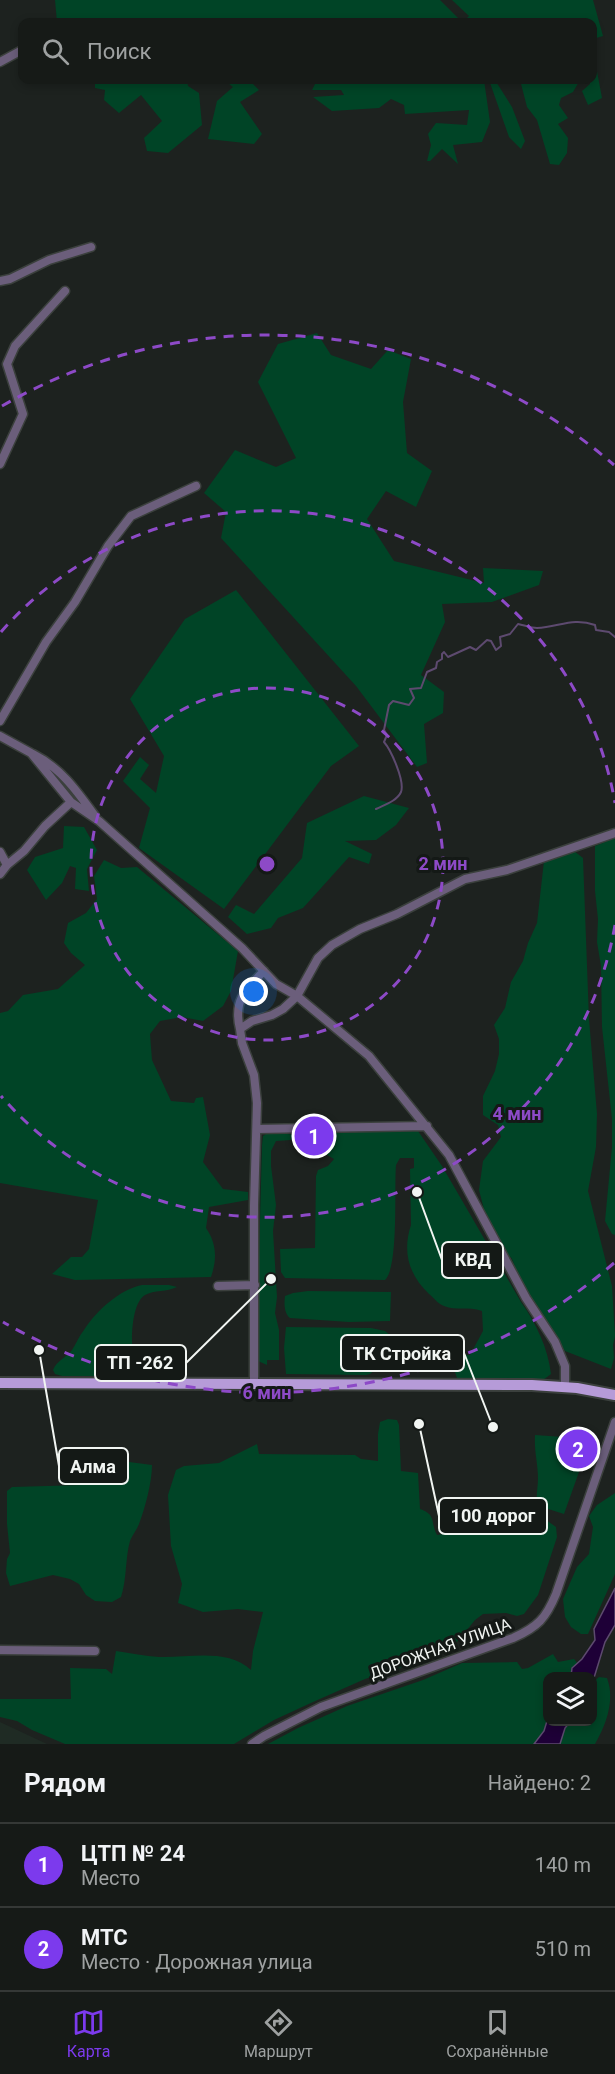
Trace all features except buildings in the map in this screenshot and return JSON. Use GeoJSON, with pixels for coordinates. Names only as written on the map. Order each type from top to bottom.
{"type":"FeatureCollection","features":[{"type":"Feature","properties":{"kind":"main road"},"geometry":{"type":"LineString","coordinates":[[0,1383],[532,1384],[615,1395]]}},
{"type":"Feature","properties":{"kind":"street"},"geometry":{"type":"LineString","coordinates":[[0,62],[18,52]]}},
{"type":"Feature","properties":{"kind":"street"},"geometry":{"type":"LineString","coordinates":[[0,281],[49,260],[91,247]]}},
{"type":"Feature","properties":{"kind":"street"},"geometry":{"type":"LineString","coordinates":[[0,464],[2,451],[23,414],[3,367],[15,346],[65,291]]}},
{"type":"Feature","properties":{"kind":"street"},"geometry":{"type":"LineString","coordinates":[[0,721],[46,642],[75,602],[108,546],[131,516],[196,486]]}},
{"type":"Feature","properties":{"kind":"street"},"geometry":{"type":"LineString","coordinates":[[0,736],[44,760],[63,774],[99,821]]}},
{"type":"Feature","properties":{"kind":"street"},"geometry":{"type":"LineString","coordinates":[[31,753],[71,802],[99,821],[233,940],[276,984],[297,996],[369,1056],[449,1155],[526,1298],[555,1342],[565,1366],[565,1387]]}},
{"type":"Feature","properties":{"kind":"street"},"geometry":{"type":"LineString","coordinates":[[0,874],[71,802]]}},
{"type":"Feature","properties":{"kind":"street"},"geometry":{"type":"LineString","coordinates":[[240,1029],[252,1021],[272,1015],[297,996],[318,958],[332,945],[360,929],[398,914],[465,879],[507,870],[615,833]]}},
{"type":"Feature","properties":{"kind":"street"},"geometry":{"type":"LineString","coordinates":[[0,852],[7,865]]}},
{"type":"Feature","properties":{"kind":"street"},"geometry":{"type":"LineString","coordinates":[[254,1385],[254,1204],[257,1129],[254,1075],[242,1043],[238,1020],[239,1002],[245,990],[264,971]]}},
{"type":"Feature","properties":{"kind":"street"},"geometry":{"type":"LineString","coordinates":[[257,1129],[427,1126]]}},
{"type":"Feature","properties":{"kind":"street"},"geometry":{"type":"LineString","coordinates":[[218,1286],[255,1286]]}},
{"type":"Feature","properties":{"kind":"street","name":"ДОРОЖНАЯ УЛИЦА"},"geometry":{"type":"LineString","coordinates":[[252,1744],[321,1707],[513,1638],[534,1628],[542,1620],[556,1594],[615,1422]]}},
{"type":"Feature","properties":{"kind":"street"},"geometry":{"type":"LineString","coordinates":[[0,1650],[95,1651]]}},
{"type":"Feature","properties":{"kind":"shaded area"},"geometry":{"type":"Polygon","coordinates":[[[615,1588],[615,1625],[605,1642],[596,1672],[572,1672],[572,1668],[582,1659],[595,1640],[594,1629],[615,1588]]]}},
{"type":"Feature","properties":{"kind":"shaded area"},"geometry":{"type":"Polygon","coordinates":[[[0,1722],[47,1744],[0,1744],[0,1722]]]}},
{"type":"Feature","properties":{"kind":"shaded area"},"geometry":{"type":"Polygon","coordinates":[[[546,1726],[567,1726],[560,1744],[534,1744],[546,1726]]]}},
{"type":"Feature","properties":{"kind":"green space"},"geometry":{"type":"Polygon","coordinates":[[[55,0],[440,0],[458,18],[57,18],[55,0]]]}},
{"type":"Feature","properties":{"kind":"green space"},"geometry":{"type":"Polygon","coordinates":[[[452,0],[593,0],[603,36],[597,38],[597,18],[467,18],[469,16],[452,0]]]}},
{"type":"Feature","properties":{"kind":"green space"},"geometry":{"type":"Polygon","coordinates":[[[597,71],[602,98],[588,105],[582,91],[590,84],[597,84],[597,71]]]}},
{"type":"Feature","properties":{"kind":"green space"},"geometry":{"type":"Polygon","coordinates":[[[95,84],[188,84],[199,93],[202,125],[168,153],[147,151],[144,138],[162,121],[141,95],[119,113],[104,100],[105,90],[95,88],[95,84]]]}},
{"type":"Feature","properties":{"kind":"green space"},"geometry":{"type":"Polygon","coordinates":[[[229,84],[253,84],[259,90],[240,102],[262,134],[254,144],[208,139],[217,101],[233,87],[229,84]]]}},
{"type":"Feature","properties":{"kind":"green space"},"geometry":{"type":"Polygon","coordinates":[[[315,84],[485,84],[490,122],[482,142],[453,145],[458,164],[442,149],[430,161],[427,161],[431,145],[428,134],[436,123],[467,125],[469,110],[405,114],[404,105],[391,99],[379,108],[332,111],[313,97],[344,95],[341,90],[312,90],[315,84]]]}},
{"type":"Feature","properties":{"kind":"green space"},"geometry":{"type":"Polygon","coordinates":[[[490,84],[498,84],[512,107],[525,141],[521,149],[509,137],[490,84]]]}},
{"type":"Feature","properties":{"kind":"green space"},"geometry":{"type":"Polygon","coordinates":[[[521,84],[578,84],[573,92],[561,98],[559,105],[568,118],[558,124],[568,138],[567,153],[559,165],[550,164],[537,120],[527,107],[521,84]]]}},
{"type":"Feature","properties":{"kind":"green space"},"geometry":{"type":"Polygon","coordinates":[[[317,333],[331,355],[371,369],[388,350],[411,359],[403,402],[407,453],[432,471],[416,507],[386,491],[367,519],[394,561],[484,583],[483,568],[543,571],[539,585],[492,602],[442,604],[445,622],[421,675],[444,692],[443,713],[424,724],[427,763],[417,767],[356,686],[221,538],[226,512],[204,493],[235,450],[276,467],[296,458],[258,382],[278,344],[317,333]]]}},
{"type":"Feature","properties":{"kind":"green space"},"geometry":{"type":"Polygon","coordinates":[[[236,590],[359,746],[331,766],[224,909],[139,848],[150,808],[123,781],[140,757],[149,765],[140,779],[156,793],[164,756],[130,699],[185,619],[236,590]]]}},
{"type":"Feature","properties":{"kind":"green space"},"geometry":{"type":"Polygon","coordinates":[[[364,796],[409,808],[396,825],[376,840],[345,841],[372,854],[369,864],[349,857],[303,908],[278,918],[271,928],[247,934],[228,917],[236,905],[254,914],[302,858],[307,823],[364,796]]]}},
{"type":"Feature","properties":{"kind":"green space"},"geometry":{"type":"Polygon","coordinates":[[[64,826],[84,827],[97,850],[87,869],[89,891],[75,889],[76,868],[70,866],[62,883],[46,900],[27,870],[35,857],[63,848],[64,826]]]}},
{"type":"Feature","properties":{"kind":"green space"},"geometry":{"type":"Polygon","coordinates":[[[615,838],[615,1235],[612,1234],[605,1221],[612,1147],[612,1119],[602,1027],[595,846],[615,838]]]}},
{"type":"Feature","properties":{"kind":"green space"},"geometry":{"type":"Polygon","coordinates":[[[574,851],[583,858],[589,1019],[597,1114],[596,1147],[588,1191],[612,1286],[615,1336],[611,1369],[565,1351],[552,1334],[520,1280],[512,1259],[497,1240],[486,1217],[479,1190],[483,1161],[501,1137],[498,1125],[483,1115],[483,1096],[495,1071],[499,1054],[499,1039],[494,1025],[505,1008],[511,982],[523,961],[537,923],[544,861],[574,851]]]}},
{"type":"Feature","properties":{"kind":"green space"},"geometry":{"type":"Polygon","coordinates":[[[104,860],[121,868],[137,867],[238,951],[231,991],[223,1006],[203,1021],[182,1017],[160,1021],[150,1034],[152,1060],[171,1101],[194,1103],[196,1098],[203,1097],[210,1135],[203,1162],[223,1189],[248,1192],[248,1200],[209,1207],[206,1228],[215,1252],[211,1277],[75,1280],[52,1274],[71,1257],[82,1257],[89,1249],[98,1200],[0,1183],[0,1013],[8,1011],[23,995],[58,989],[85,965],[71,953],[64,943],[68,923],[86,913],[97,899],[94,876],[104,860]]]}},
{"type":"Feature","properties":{"kind":"green space"},"geometry":{"type":"Polygon","coordinates":[[[418,1131],[442,1166],[532,1318],[544,1345],[551,1374],[543,1380],[457,1378],[454,1369],[377,1368],[366,1375],[286,1374],[284,1348],[286,1327],[371,1328],[385,1331],[402,1340],[422,1343],[429,1335],[448,1334],[450,1355],[470,1355],[483,1331],[482,1311],[442,1305],[422,1287],[412,1271],[407,1254],[407,1244],[411,1225],[410,1169],[414,1168],[414,1158],[400,1158],[396,1165],[394,1244],[389,1272],[385,1280],[285,1278],[281,1272],[280,1249],[315,1248],[316,1176],[318,1170],[328,1166],[334,1159],[327,1155],[325,1141],[336,1133],[418,1131]]]}},
{"type":"Feature","properties":{"kind":"green space"},"geometry":{"type":"Polygon","coordinates":[[[266,1134],[294,1135],[291,1140],[276,1141],[271,1151],[276,1205],[273,1231],[277,1297],[275,1313],[279,1330],[279,1360],[267,1360],[267,1365],[258,1361],[257,1332],[262,1145],[263,1136],[266,1134]]]}},
{"type":"Feature","properties":{"kind":"green space"},"geometry":{"type":"Polygon","coordinates":[[[142,1285],[177,1287],[149,1293],[139,1301],[132,1334],[133,1359],[138,1376],[62,1376],[55,1374],[53,1370],[59,1361],[72,1350],[82,1332],[102,1308],[125,1291],[142,1285]]]}},
{"type":"Feature","properties":{"kind":"green space"},"geometry":{"type":"Polygon","coordinates":[[[308,1291],[391,1292],[390,1321],[349,1322],[290,1318],[286,1311],[285,1296],[308,1291]]]}},
{"type":"Feature","properties":{"kind":"green space"},"geometry":{"type":"Polygon","coordinates":[[[388,1419],[397,1420],[399,1425],[401,1471],[418,1473],[420,1509],[431,1516],[437,1535],[444,1534],[455,1512],[459,1510],[488,1512],[487,1524],[492,1528],[530,1516],[546,1520],[556,1527],[557,1537],[538,1595],[524,1614],[517,1616],[506,1613],[483,1614],[458,1641],[436,1654],[365,1679],[313,1702],[274,1720],[234,1744],[65,1744],[17,1721],[0,1717],[0,1699],[71,1699],[70,1668],[106,1669],[112,1674],[116,1651],[159,1657],[220,1656],[242,1663],[251,1670],[253,1651],[263,1612],[238,1609],[203,1612],[178,1603],[182,1584],[171,1546],[168,1495],[176,1470],[184,1466],[219,1463],[257,1444],[259,1454],[355,1455],[361,1459],[378,1461],[380,1422],[388,1419]]]}},
{"type":"Feature","properties":{"kind":"green space"},"geometry":{"type":"Polygon","coordinates":[[[535,1435],[563,1437],[559,1450],[563,1459],[578,1465],[579,1472],[564,1514],[537,1503],[535,1435]]]}},
{"type":"Feature","properties":{"kind":"green space"},"geometry":{"type":"Polygon","coordinates":[[[89,1460],[114,1460],[152,1465],[144,1510],[130,1541],[121,1597],[112,1602],[95,1601],[86,1595],[79,1584],[53,1575],[10,1586],[6,1573],[10,1553],[7,1491],[12,1487],[82,1485],[85,1467],[89,1460]]]}},
{"type":"Feature","properties":{"kind":"green space"},"geometry":{"type":"Polygon","coordinates":[[[615,1493],[615,1574],[588,1634],[581,1634],[571,1627],[565,1617],[563,1599],[577,1567],[589,1554],[593,1527],[589,1516],[597,1505],[615,1493]]]}},
{"type":"Feature","properties":{"kind":"green space"},"geometry":{"type":"Polygon","coordinates":[[[553,1654],[558,1662],[574,1659],[585,1672],[543,1672],[543,1726],[597,1726],[597,1679],[607,1678],[610,1703],[603,1728],[595,1744],[268,1744],[347,1706],[423,1680],[462,1663],[517,1662],[522,1669],[553,1654]]]}},
{"type":"Feature","properties":{"kind":"waterway"},"geometry":{"type":"LineString","coordinates":[[376,809],[397,798],[402,787],[397,766],[384,742],[387,735],[384,730],[389,705],[393,701],[409,705],[414,698],[410,689],[421,688],[427,672],[436,668],[444,652],[448,657],[470,647],[476,650],[487,640],[491,641],[496,650],[501,646],[500,637],[510,634],[518,624],[537,628],[580,622],[595,625],[596,630],[609,632],[615,637]]}},
{"type":"Feature","properties":{"kind":"place","name":"ЦТП № 24"},"geometry":{"type":"Point","coordinates":[314,1136]}},
{"type":"Feature","properties":{"kind":"place","name":"КВД"},"geometry":{"type":"Point","coordinates":[417,1192]}},
{"type":"Feature","properties":{"kind":"place","name":"ТП -262"},"geometry":{"type":"Point","coordinates":[271,1279]}},
{"type":"Feature","properties":{"kind":"place","name":"Алма"},"geometry":{"type":"Point","coordinates":[39,1350]}},
{"type":"Feature","properties":{"kind":"place","name":"100 дорог"},"geometry":{"type":"Point","coordinates":[419,1424]}},
{"type":"Feature","properties":{"kind":"place","name":"ТК Стройка"},"geometry":{"type":"Point","coordinates":[493,1427]}},
{"type":"Feature","properties":{"kind":"place","name":"МТС"},"geometry":{"type":"Point","coordinates":[578,1449]}}]}
